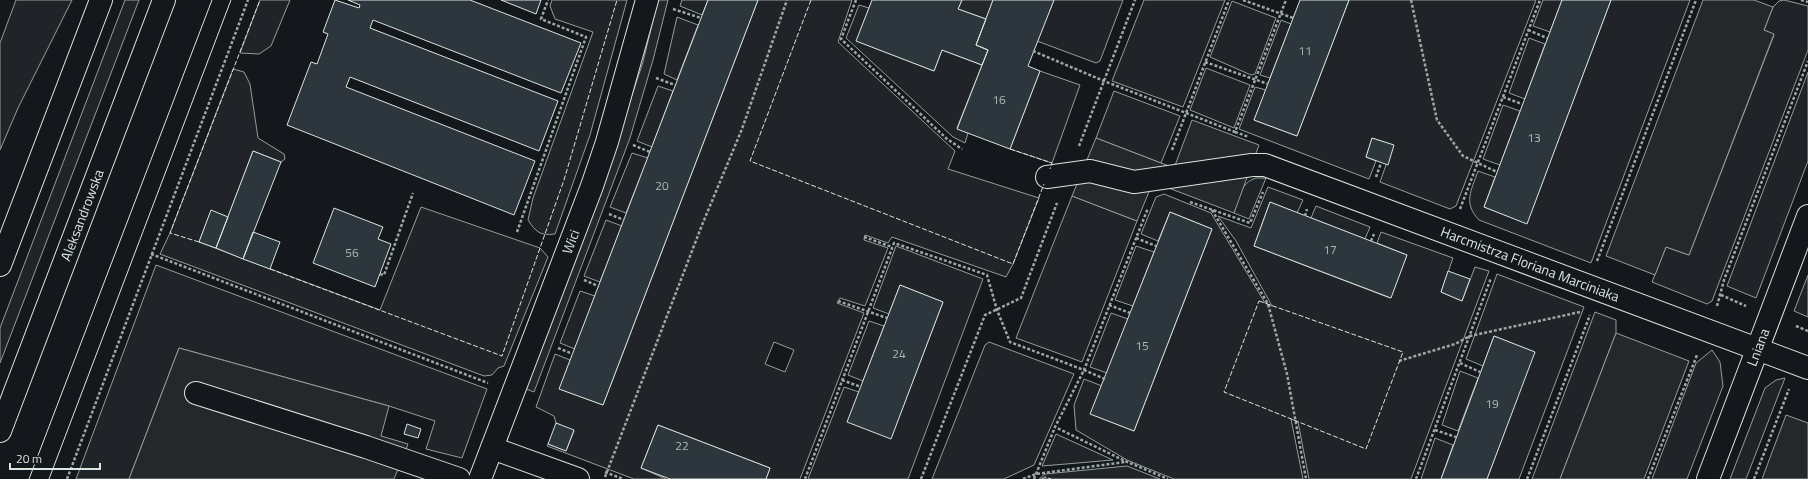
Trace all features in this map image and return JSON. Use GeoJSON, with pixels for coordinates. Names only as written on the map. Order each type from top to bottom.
{"type":"FeatureCollection","features":[{"type":"Feature","properties":{"kind":"street"},"geometry":{"type":"LineString","coordinates":[[0,265],[4,240],[101,0]]}},
{"type":"Feature","properties":{"kind":"street","name":"Aleksandrowska"},"geometry":{"type":"LineString","coordinates":[[0,431],[164,0]]}},
{"type":"Feature","properties":{"kind":"street","name":"Wici"},"geometry":{"type":"LineString","coordinates":[[480,479],[602,157],[647,0]]}},
{"type":"Feature","properties":{"kind":"street","name":"Harcmistrza Floriana Marciniaka"},"geometry":{"type":"LineString","coordinates":[[1057,176],[1083,170],[1134,182],[1252,165],[1265,165],[1803,366]]}},
{"type":"Feature","properties":{"kind":"street","name":"Lniana"},"geometry":{"type":"LineString","coordinates":[[1708,479],[1808,216]]}},
{"type":"Feature","properties":{"kind":"street"},"geometry":{"type":"LineString","coordinates":[[196,393],[366,446],[459,479]]}},
{"type":"Feature","properties":{"kind":"street"},"geometry":{"type":"LineString","coordinates":[[492,448],[578,479]]}},
{"type":"Feature","properties":{"kind":"path"},"geometry":{"type":"LineString","coordinates":[[67,479],[248,0]]}},
{"type":"Feature","properties":{"kind":"path"},"geometry":{"type":"LineString","coordinates":[[517,232],[586,37],[541,19],[548,0]]}},
{"type":"Feature","properties":{"kind":"path"},"geometry":{"type":"LineString","coordinates":[[604,479],[702,225],[742,129],[788,0]]}},
{"type":"Feature","properties":{"kind":"path"},"geometry":{"type":"LineString","coordinates":[[856,0],[841,39],[947,139],[962,149]]}},
{"type":"Feature","properties":{"kind":"path"},"geometry":{"type":"LineString","coordinates":[[921,479],[985,316],[1021,298],[1057,176],[1104,81],[1135,0]]}},
{"type":"Feature","properties":{"kind":"path"},"geometry":{"type":"LineString","coordinates":[[1034,479],[1055,427],[1084,370],[1161,177],[1229,0]]}},
{"type":"Feature","properties":{"kind":"path"},"geometry":{"type":"LineString","coordinates":[[1243,0],[1293,18]]}},
{"type":"Feature","properties":{"kind":"path"},"geometry":{"type":"LineString","coordinates":[[1034,51],[1104,81],[1235,132],[1286,0]]}},
{"type":"Feature","properties":{"kind":"path"},"geometry":{"type":"LineString","coordinates":[[1411,0],[1437,120],[1463,156],[1477,164],[1497,172]]}},
{"type":"Feature","properties":{"kind":"path"},"geometry":{"type":"LineString","coordinates":[[1451,234],[1540,0]]}},
{"type":"Feature","properties":{"kind":"path"},"geometry":{"type":"LineString","coordinates":[[1527,479],[1593,306],[1588,286],[1696,0]]}},
{"type":"Feature","properties":{"kind":"path"},"geometry":{"type":"LineString","coordinates":[[1801,0],[1808,2]]}},
{"type":"Feature","properties":{"kind":"path"},"geometry":{"type":"LineString","coordinates":[[674,8],[701,18]]}},
{"type":"Feature","properties":{"kind":"path"},"geometry":{"type":"LineString","coordinates":[[1528,30],[1548,38]]}},
{"type":"Feature","properties":{"kind":"path"},"geometry":{"type":"LineString","coordinates":[[1205,62],[1268,84]]}},
{"type":"Feature","properties":{"kind":"path"},"geometry":{"type":"LineString","coordinates":[[1648,479],[1693,362],[1709,331],[1721,295],[1724,280],[1808,62]]}},
{"type":"Feature","properties":{"kind":"path"},"geometry":{"type":"LineString","coordinates":[[656,78],[676,85]]}},
{"type":"Feature","properties":{"kind":"path"},"geometry":{"type":"LineString","coordinates":[[1503,97],[1522,104]]}},
{"type":"Feature","properties":{"kind":"path"},"geometry":{"type":"LineString","coordinates":[[631,144],[650,152]]}},
{"type":"Feature","properties":{"kind":"path"},"geometry":{"type":"LineString","coordinates":[[1374,184],[1381,162]]}},
{"type":"Feature","properties":{"kind":"path"},"geometry":{"type":"LineString","coordinates":[[380,274],[384,275],[413,193]]}},
{"type":"Feature","properties":{"kind":"path"},"geometry":{"type":"LineString","coordinates":[[1212,210],[1268,304],[1287,374],[1306,479]]}},
{"type":"Feature","properties":{"kind":"path"},"geometry":{"type":"LineString","coordinates":[[605,212],[624,220]]}},
{"type":"Feature","properties":{"kind":"path"},"geometry":{"type":"LineString","coordinates":[[864,238],[892,247]]}},
{"type":"Feature","properties":{"kind":"path"},"geometry":{"type":"LineString","coordinates":[[1136,238],[1156,246]]}},
{"type":"Feature","properties":{"kind":"path"},"geometry":{"type":"LineString","coordinates":[[805,479],[894,243],[987,275],[997,310],[1010,342],[1105,378]]}},
{"type":"Feature","properties":{"kind":"path"},"geometry":{"type":"LineString","coordinates":[[1416,479],[1500,253]]}},
{"type":"Feature","properties":{"kind":"path"},"geometry":{"type":"LineString","coordinates":[[151,254],[513,393]]}},
{"type":"Feature","properties":{"kind":"path"},"geometry":{"type":"LineString","coordinates":[[580,279],[598,286]]}},
{"type":"Feature","properties":{"kind":"path"},"geometry":{"type":"LineString","coordinates":[[1721,295],[1752,308]]}},
{"type":"Feature","properties":{"kind":"path"},"geometry":{"type":"LineString","coordinates":[[838,301],[887,318]]}},
{"type":"Feature","properties":{"kind":"path"},"geometry":{"type":"LineString","coordinates":[[1109,305],[1130,314]]}},
{"type":"Feature","properties":{"kind":"path"},"geometry":{"type":"LineString","coordinates":[[1400,361],[1455,344],[1470,336],[1592,309]]}},
{"type":"Feature","properties":{"kind":"path"},"geometry":{"type":"LineString","coordinates":[[1790,323],[1808,331]]}},
{"type":"Feature","properties":{"kind":"path"},"geometry":{"type":"LineString","coordinates":[[554,346],[573,354]]}},
{"type":"Feature","properties":{"kind":"path"},"geometry":{"type":"LineString","coordinates":[[1460,363],[1480,372]]}},
{"type":"Feature","properties":{"kind":"path"},"geometry":{"type":"LineString","coordinates":[[1754,479],[1803,366]]}},
{"type":"Feature","properties":{"kind":"path"},"geometry":{"type":"LineString","coordinates":[[842,380],[861,388]]}},
{"type":"Feature","properties":{"kind":"path"},"geometry":{"type":"LineString","coordinates":[[1055,427],[1125,462],[1168,479]]}},
{"type":"Feature","properties":{"kind":"path"},"geometry":{"type":"LineString","coordinates":[[1435,430],[1456,437]]}},
{"type":"Feature","properties":{"kind":"path"},"geometry":{"type":"LineString","coordinates":[[1023,479],[1036,474],[1125,462]]}},
{"type":"Feature","properties":{"kind":"shaded area"},"geometry":{"type":"Polygon","coordinates":[[[16,0],[72,0],[18,108],[0,150],[0,43],[16,0]]]}},
{"type":"Feature","properties":{"kind":"shaded area"},"geometry":{"type":"Polygon","coordinates":[[[125,0],[139,0],[0,363],[0,328],[125,0]]]}},
{"type":"Feature","properties":{"kind":"shaded area"},"geometry":{"type":"Polygon","coordinates":[[[260,0],[290,0],[271,46],[259,54],[240,53],[260,0]]]}},
{"type":"Feature","properties":{"kind":"shaded area"},"geometry":{"type":"Polygon","coordinates":[[[552,0],[627,0],[590,135],[555,234],[542,234],[533,228],[528,220],[533,198],[593,32],[555,19],[550,6],[552,0]]]}},
{"type":"Feature","properties":{"kind":"shaded area"},"geometry":{"type":"Polygon","coordinates":[[[658,0],[668,0],[653,60],[630,138],[534,392],[526,389],[609,165],[643,62],[658,0]]]}},
{"type":"Feature","properties":{"kind":"shaded area"},"geometry":{"type":"Polygon","coordinates":[[[682,0],[708,0],[702,15],[680,6],[682,0]]]}},
{"type":"Feature","properties":{"kind":"shaded area"},"geometry":{"type":"Polygon","coordinates":[[[758,0],[852,0],[838,42],[955,151],[948,169],[1039,198],[1013,264],[1006,277],[892,237],[888,243],[865,235],[864,240],[888,248],[865,306],[840,298],[837,303],[864,313],[800,479],[766,479],[770,468],[658,425],[641,468],[666,479],[634,479],[547,446],[548,444],[566,451],[574,431],[556,423],[554,416],[536,407],[555,354],[570,360],[560,389],[603,405],[758,0]],[[774,342],[765,364],[785,372],[794,350],[774,342]]]}},
{"type":"Feature","properties":{"kind":"shaded area"},"geometry":{"type":"Polygon","coordinates":[[[962,0],[993,0],[986,19],[958,9],[962,0]]]}},
{"type":"Feature","properties":{"kind":"shaded area"},"geometry":{"type":"Polygon","coordinates":[[[1054,0],[1123,0],[1100,61],[1096,63],[1037,41],[1054,0]]]}},
{"type":"Feature","properties":{"kind":"shaded area"},"geometry":{"type":"Polygon","coordinates":[[[1144,0],[1225,0],[1183,107],[1112,81],[1144,0]]]}},
{"type":"Feature","properties":{"kind":"shaded area"},"geometry":{"type":"Polygon","coordinates":[[[1349,0],[1536,0],[1456,206],[1450,209],[1380,182],[1393,145],[1372,138],[1366,157],[1376,161],[1369,179],[1239,129],[1255,87],[1266,90],[1254,120],[1297,136],[1349,0]]]}},
{"type":"Feature","properties":{"kind":"shaded area"},"geometry":{"type":"Polygon","coordinates":[[[1543,0],[1562,0],[1550,32],[1533,26],[1543,0]]]}},
{"type":"Feature","properties":{"kind":"shaded area"},"geometry":{"type":"Polygon","coordinates":[[[1611,0],[1690,0],[1591,263],[1479,220],[1471,208],[1470,197],[1478,171],[1495,177],[1484,207],[1527,223],[1611,0]]]}},
{"type":"Feature","properties":{"kind":"shaded area"},"geometry":{"type":"Polygon","coordinates":[[[1703,0],[1754,0],[1773,7],[1764,30],[1774,34],[1689,255],[1666,247],[1655,275],[1606,256],[1703,0]]]}},
{"type":"Feature","properties":{"kind":"shaded area"},"geometry":{"type":"Polygon","coordinates":[[[1784,0],[1808,6],[1808,50],[1712,301],[1707,304],[1652,282],[1666,247],[1689,255],[1774,35],[1764,30],[1773,7],[1779,1],[1784,0]]]}},
{"type":"Feature","properties":{"kind":"shaded area"},"geometry":{"type":"Polygon","coordinates":[[[1232,1],[1276,18],[1255,74],[1251,75],[1210,57],[1232,1]]]}},
{"type":"Feature","properties":{"kind":"shaded area"},"geometry":{"type":"Polygon","coordinates":[[[859,5],[869,8],[857,41],[934,71],[942,50],[982,65],[957,128],[968,133],[965,143],[953,137],[846,38],[859,5]]]}},
{"type":"Feature","properties":{"kind":"shaded area"},"geometry":{"type":"Polygon","coordinates":[[[677,17],[698,25],[677,80],[664,74],[677,17]]]}},
{"type":"Feature","properties":{"kind":"shaded area"},"geometry":{"type":"Polygon","coordinates":[[[1281,20],[1291,24],[1270,78],[1260,75],[1281,20]]]}},
{"type":"Feature","properties":{"kind":"shaded area"},"geometry":{"type":"Polygon","coordinates":[[[1529,38],[1545,44],[1525,99],[1509,93],[1529,38]]]}},
{"type":"Feature","properties":{"kind":"shaded area"},"geometry":{"type":"Polygon","coordinates":[[[1206,68],[1250,85],[1234,128],[1190,110],[1206,68]]]}},
{"type":"Feature","properties":{"kind":"shaded area"},"geometry":{"type":"Polygon","coordinates":[[[233,69],[244,72],[250,84],[258,138],[284,154],[285,159],[281,162],[253,151],[228,217],[211,211],[199,242],[380,310],[421,207],[540,248],[548,257],[504,366],[498,368],[492,375],[484,376],[160,254],[170,233],[233,69]]]}},
{"type":"Feature","properties":{"kind":"shaded area"},"geometry":{"type":"Polygon","coordinates":[[[1040,71],[1080,85],[1052,163],[1010,149],[1040,71]]]}},
{"type":"Feature","properties":{"kind":"shaded area"},"geometry":{"type":"Polygon","coordinates":[[[1808,72],[1808,161],[1756,298],[1727,286],[1808,72]]]}},
{"type":"Feature","properties":{"kind":"shaded area"},"geometry":{"type":"Polygon","coordinates":[[[658,86],[673,91],[652,147],[637,141],[658,86]]]}},
{"type":"Feature","properties":{"kind":"shaded area"},"geometry":{"type":"Polygon","coordinates":[[[1114,91],[1180,116],[1161,163],[1096,138],[1114,91]]]}},
{"type":"Feature","properties":{"kind":"shaded area"},"geometry":{"type":"Polygon","coordinates":[[[1503,105],[1520,111],[1500,165],[1483,159],[1503,105]]]}},
{"type":"Feature","properties":{"kind":"shaded area"},"geometry":{"type":"Polygon","coordinates":[[[1192,120],[1259,145],[1234,213],[1153,182],[1137,221],[1072,196],[1096,138],[1174,168],[1192,120]]]}},
{"type":"Feature","properties":{"kind":"shaded area"},"geometry":{"type":"Polygon","coordinates":[[[632,153],[648,158],[626,213],[610,207],[632,153]]]}},
{"type":"Feature","properties":{"kind":"shaded area"},"geometry":{"type":"Polygon","coordinates":[[[1256,178],[1266,178],[1249,219],[1234,213],[1243,187],[1251,180],[1256,178]]]}},
{"type":"Feature","properties":{"kind":"shaded area"},"geometry":{"type":"Polygon","coordinates":[[[1268,187],[1303,200],[1297,213],[1270,202],[1254,246],[1390,298],[1407,255],[1377,243],[1381,232],[1453,258],[1441,292],[1462,301],[1475,267],[1489,271],[1411,479],[1309,479],[1298,422],[1291,419],[1303,479],[1174,479],[1127,460],[1076,430],[1074,405],[1084,379],[1102,386],[1091,414],[1134,431],[1212,229],[1170,212],[1158,241],[1141,234],[1156,197],[1164,194],[1211,213],[1265,303],[1272,306],[1236,241],[1218,216],[1251,228],[1268,187]]]}},
{"type":"Feature","properties":{"kind":"shaded area"},"geometry":{"type":"Polygon","coordinates":[[[1072,196],[1137,221],[1082,362],[1016,338],[1072,196]]]}},
{"type":"Feature","properties":{"kind":"shaded area"},"geometry":{"type":"Polygon","coordinates":[[[1316,206],[1370,227],[1365,239],[1311,218],[1316,206]]]}},
{"type":"Feature","properties":{"kind":"shaded area"},"geometry":{"type":"Polygon","coordinates":[[[606,220],[622,226],[600,282],[584,276],[606,220]]]}},
{"type":"Feature","properties":{"kind":"shaded area"},"geometry":{"type":"Polygon","coordinates":[[[896,246],[983,279],[908,479],[808,479],[844,387],[859,392],[891,438],[943,302],[900,285],[889,314],[873,308],[896,246]]]}},
{"type":"Feature","properties":{"kind":"shaded area"},"geometry":{"type":"Polygon","coordinates":[[[1136,246],[1154,252],[1133,306],[1115,300],[1136,246]]]}},
{"type":"Feature","properties":{"kind":"shaded area"},"geometry":{"type":"Polygon","coordinates":[[[156,265],[487,389],[462,458],[426,449],[435,421],[389,406],[179,348],[129,479],[76,479],[156,265]]]}},
{"type":"Feature","properties":{"kind":"shaded area"},"geometry":{"type":"Polygon","coordinates":[[[1497,274],[1584,307],[1519,479],[1487,479],[1534,352],[1494,336],[1483,366],[1466,359],[1497,274]]]}},
{"type":"Feature","properties":{"kind":"shaded area"},"geometry":{"type":"Polygon","coordinates":[[[1808,275],[1808,317],[1794,311],[1808,275]]]}},
{"type":"Feature","properties":{"kind":"shaded area"},"geometry":{"type":"Polygon","coordinates":[[[580,291],[595,296],[575,349],[560,343],[580,291]]]}},
{"type":"Feature","properties":{"kind":"shaded area"},"geometry":{"type":"Polygon","coordinates":[[[1595,312],[1616,320],[1616,333],[1560,479],[1532,479],[1595,312]]]}},
{"type":"Feature","properties":{"kind":"shaded area"},"geometry":{"type":"Polygon","coordinates":[[[1111,313],[1128,319],[1107,373],[1090,367],[1111,313]]]}},
{"type":"Feature","properties":{"kind":"shaded area"},"geometry":{"type":"Polygon","coordinates":[[[869,321],[884,326],[863,381],[848,375],[869,321]]]}},
{"type":"Feature","properties":{"kind":"shaded area"},"geometry":{"type":"Polygon","coordinates":[[[1616,333],[1689,361],[1644,479],[1560,479],[1616,333]]]}},
{"type":"Feature","properties":{"kind":"shaded area"},"geometry":{"type":"Polygon","coordinates":[[[989,342],[1074,374],[1034,465],[1004,479],[932,479],[985,345],[989,342]]]}},
{"type":"Feature","properties":{"kind":"shaded area"},"geometry":{"type":"Polygon","coordinates":[[[179,348],[389,406],[381,436],[408,444],[394,479],[129,479],[179,348]]]}},
{"type":"Feature","properties":{"kind":"shaded area"},"geometry":{"type":"Polygon","coordinates":[[[1712,350],[1720,362],[1723,386],[1687,479],[1652,479],[1696,363],[1712,350]]]}},
{"type":"Feature","properties":{"kind":"shaded area"},"geometry":{"type":"Polygon","coordinates":[[[1460,371],[1478,378],[1458,431],[1442,425],[1460,371]]]}},
{"type":"Feature","properties":{"kind":"shaded area"},"geometry":{"type":"Polygon","coordinates":[[[1785,378],[1746,479],[1730,479],[1765,388],[1776,380],[1785,378]]]}},
{"type":"Feature","properties":{"kind":"shaded area"},"geometry":{"type":"Polygon","coordinates":[[[1786,415],[1808,423],[1808,479],[1762,479],[1786,415]]]}},
{"type":"Feature","properties":{"kind":"shaded area"},"geometry":{"type":"Polygon","coordinates":[[[1056,434],[1113,460],[1042,466],[1056,434]]]}},
{"type":"Feature","properties":{"kind":"shaded area"},"geometry":{"type":"Polygon","coordinates":[[[1435,438],[1453,445],[1441,479],[1421,479],[1435,438]]]}},
{"type":"Feature","properties":{"kind":"shaded area"},"geometry":{"type":"Polygon","coordinates":[[[1127,466],[1160,479],[1039,479],[1045,474],[1127,466]]]}},
{"type":"Feature","properties":{"kind":"building"},"geometry":{"type":"Polygon","coordinates":[[[335,0],[359,8],[360,5],[348,0],[470,0],[581,43],[561,93],[373,20],[370,28],[558,101],[539,151],[350,77],[346,87],[535,161],[514,215],[287,125],[311,62],[317,64],[328,34],[323,32],[335,0]]]}},
{"type":"Feature","properties":{"kind":"building"},"geometry":{"type":"Polygon","coordinates":[[[501,0],[541,0],[536,14],[501,0]]]}},
{"type":"Feature","properties":{"kind":"building"},"geometry":{"type":"Polygon","coordinates":[[[708,0],[758,0],[603,405],[559,389],[708,0]]]}},
{"type":"Feature","properties":{"kind":"building"},"geometry":{"type":"Polygon","coordinates":[[[872,0],[962,0],[958,9],[986,19],[976,45],[988,50],[982,65],[942,50],[934,71],[856,41],[872,0]]]}},
{"type":"Feature","properties":{"kind":"building"},"geometry":{"type":"Polygon","coordinates":[[[993,0],[1054,0],[1028,66],[1040,71],[1010,149],[957,129],[988,50],[976,45],[993,0]]]}},
{"type":"Feature","properties":{"kind":"building"},"geometry":{"type":"Polygon","coordinates":[[[1300,0],[1349,0],[1297,136],[1254,120],[1300,0]]]}},
{"type":"Feature","properties":{"kind":"building"},"geometry":{"type":"Polygon","coordinates":[[[1562,0],[1611,0],[1527,224],[1484,207],[1562,0]]]}},
{"type":"Feature","properties":{"kind":"building"},"geometry":{"type":"Polygon","coordinates":[[[1372,138],[1394,145],[1388,165],[1366,157],[1372,138]]]}},
{"type":"Feature","properties":{"kind":"building"},"geometry":{"type":"Polygon","coordinates":[[[253,151],[281,162],[243,259],[216,248],[253,151]]]}},
{"type":"Feature","properties":{"kind":"building"},"geometry":{"type":"Polygon","coordinates":[[[1270,202],[1407,255],[1391,298],[1254,246],[1270,202]]]}},
{"type":"Feature","properties":{"kind":"building"},"geometry":{"type":"Polygon","coordinates":[[[334,208],[383,227],[378,239],[391,244],[375,287],[313,263],[334,208]]]}},
{"type":"Feature","properties":{"kind":"building"},"geometry":{"type":"Polygon","coordinates":[[[211,210],[228,217],[216,248],[199,242],[211,210]]]}},
{"type":"Feature","properties":{"kind":"building"},"geometry":{"type":"Polygon","coordinates":[[[1170,212],[1212,229],[1134,431],[1090,414],[1170,212]]]}},
{"type":"Feature","properties":{"kind":"building"},"geometry":{"type":"Polygon","coordinates":[[[253,232],[280,242],[270,269],[243,259],[253,232]]]}},
{"type":"Feature","properties":{"kind":"building"},"geometry":{"type":"Polygon","coordinates":[[[1448,271],[1470,279],[1462,301],[1441,292],[1448,271]]]}},
{"type":"Feature","properties":{"kind":"building"},"geometry":{"type":"Polygon","coordinates":[[[900,285],[943,302],[891,439],[847,422],[900,285]]]}},
{"type":"Feature","properties":{"kind":"building"},"geometry":{"type":"Polygon","coordinates":[[[1494,336],[1535,352],[1487,479],[1441,479],[1494,336]]]}},
{"type":"Feature","properties":{"kind":"building"},"geometry":{"type":"Polygon","coordinates":[[[556,423],[574,430],[566,451],[548,444],[556,423]]]}},
{"type":"Feature","properties":{"kind":"building"},"geometry":{"type":"Polygon","coordinates":[[[407,424],[421,429],[418,438],[404,434],[407,424]]]}},
{"type":"Feature","properties":{"kind":"building"},"geometry":{"type":"Polygon","coordinates":[[[658,425],[770,468],[766,479],[670,479],[641,468],[658,425]]]}},
{"type":"Feature","properties":{"kind":"tram line"},"geometry":{"type":"LineString","coordinates":[[29,479],[212,0]]}},
{"type":"Feature","properties":{"kind":"tram line"},"geometry":{"type":"LineString","coordinates":[[49,479],[231,0]]}},
{"type":"Feature","properties":{"kind":"fence"},"geometry":{"type":"LineString","coordinates":[[199,242],[170,233],[260,0]]}},
{"type":"Feature","properties":{"kind":"fence"},"geometry":{"type":"LineString","coordinates":[[270,269],[502,356],[564,180],[617,0]]}},
{"type":"Feature","properties":{"kind":"fence"},"geometry":{"type":"LineString","coordinates":[[811,0],[750,161],[1013,264],[1044,184]]}},
{"type":"Feature","properties":{"kind":"fence"},"geometry":{"type":"LineString","coordinates":[[1010,149],[1052,163],[1050,169]]}},
{"type":"Feature","properties":{"kind":"fence"},"geometry":{"type":"LineString","coordinates":[[1259,301],[1403,352],[1366,449],[1224,392],[1259,301]]}},
{"type":"Feature","properties":{"kind":"fence"},"geometry":{"type":"LineString","coordinates":[[1042,479],[1045,477],[1051,479]]}}]}
